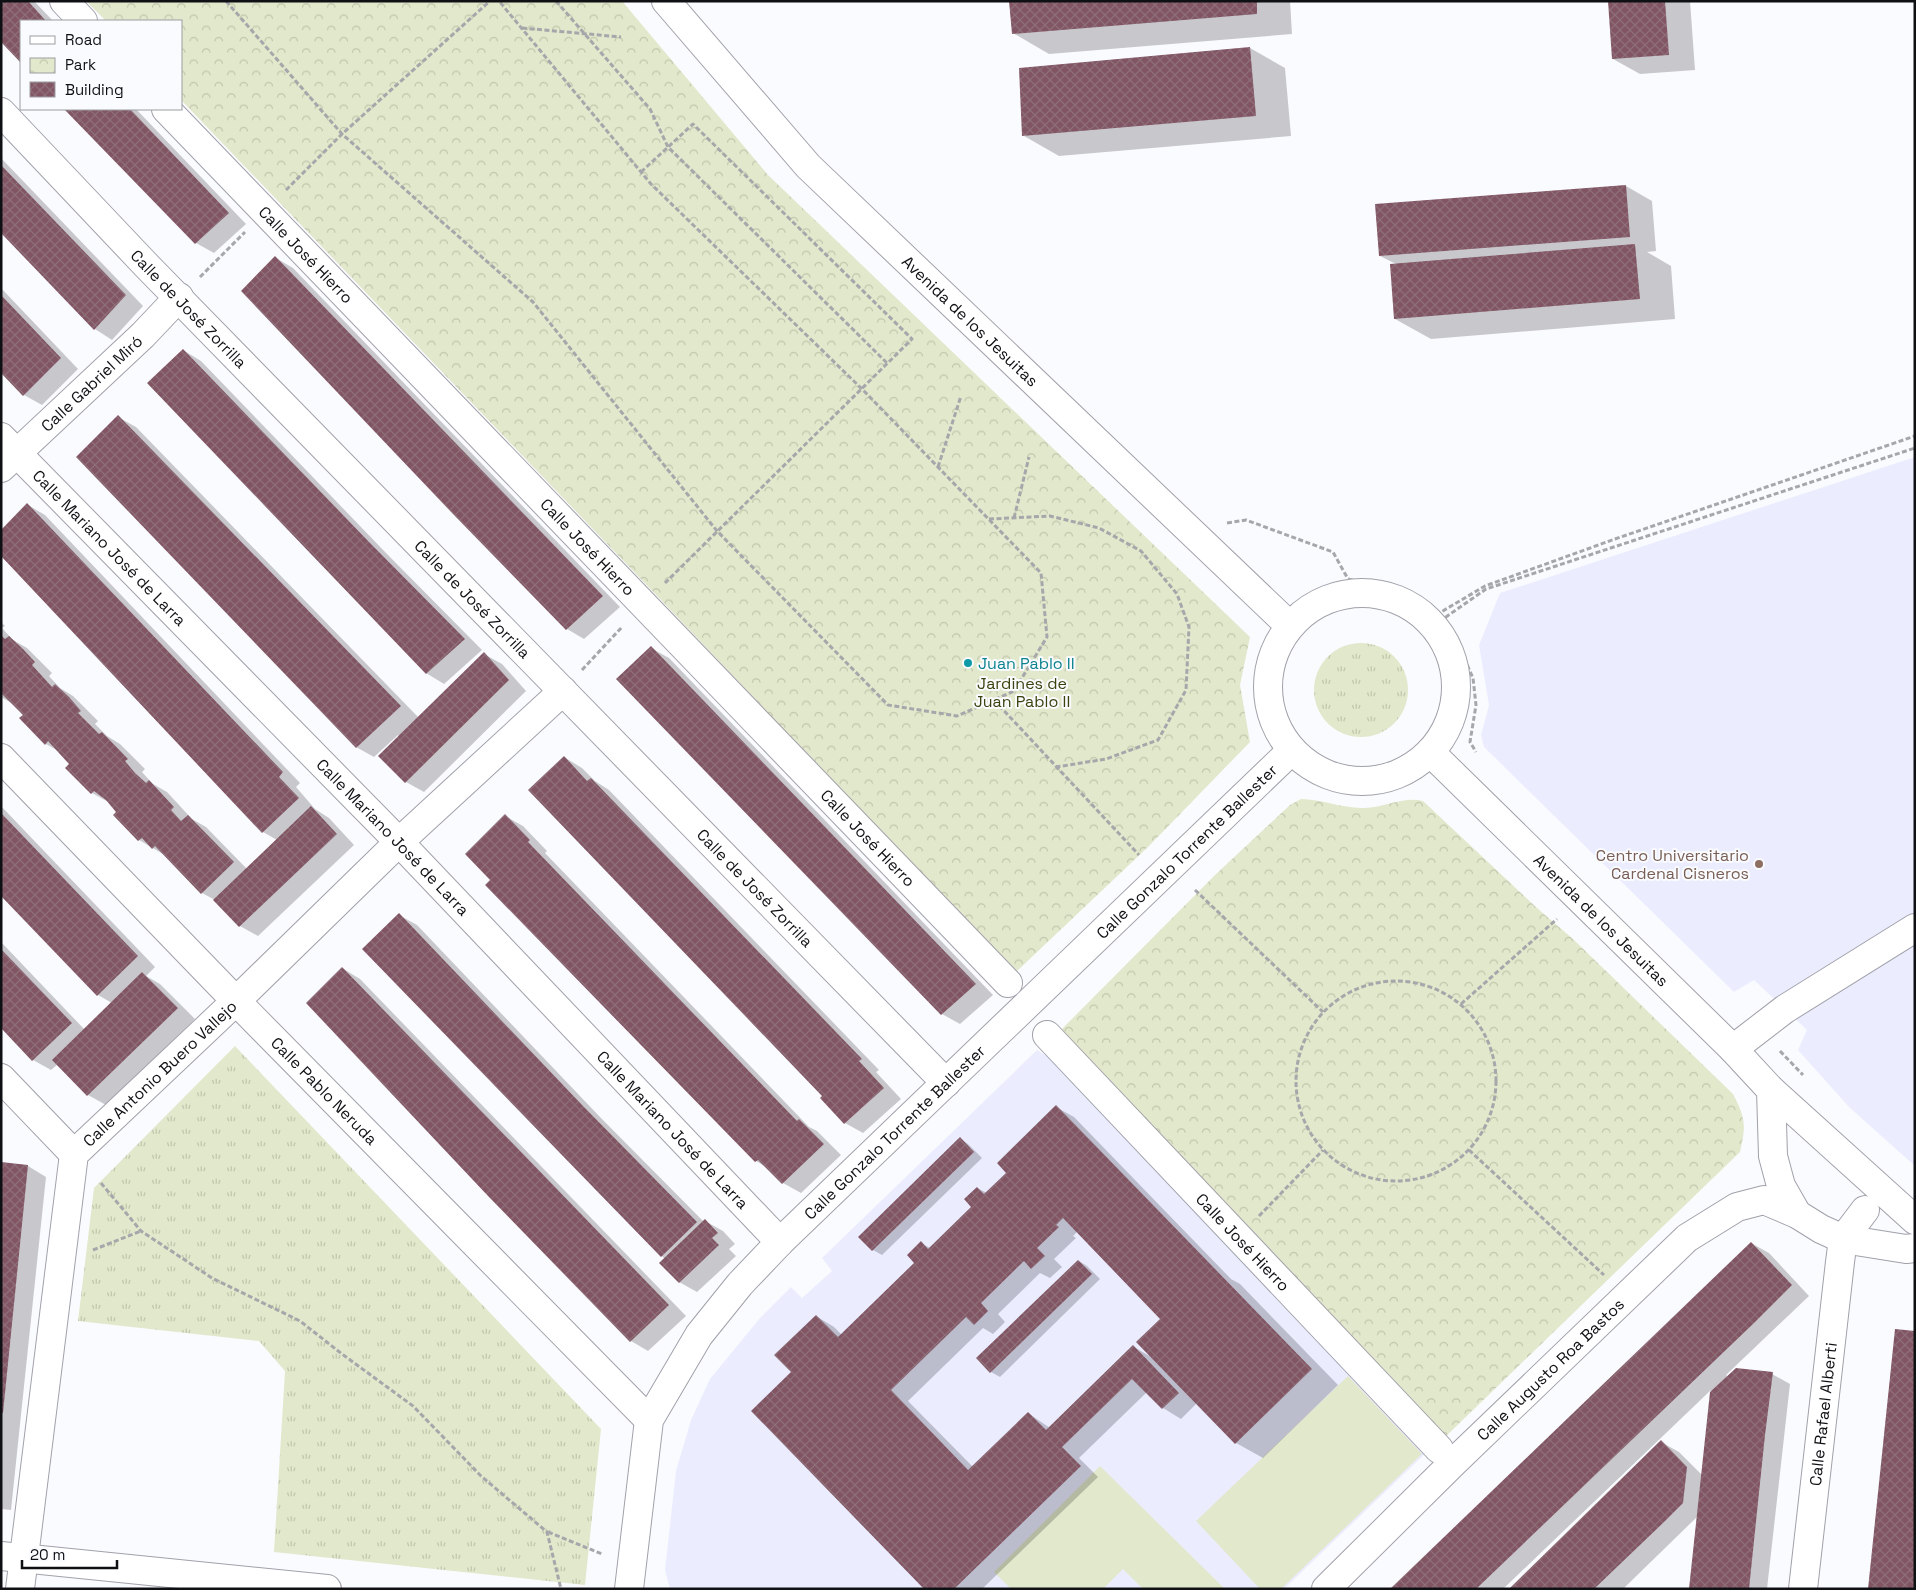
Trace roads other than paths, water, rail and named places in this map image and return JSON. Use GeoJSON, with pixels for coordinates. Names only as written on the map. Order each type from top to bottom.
{"type":"FeatureCollection","features":[{"type":"Feature","properties":{"kind":"street"},"geometry":{"type":"LineString","coordinates":[[64,1],[82,20]]}},
{"type":"Feature","properties":{"kind":"street","name":"Avenida de los Jesuitas"},"geometry":{"type":"LineString","coordinates":[[666,1],[808,166],[1290,626]]}},
{"type":"Feature","properties":{"kind":"street","name":"Calle José Hierro"},"geometry":{"type":"LineString","coordinates":[[167,110],[1008,983]]}},
{"type":"Feature","properties":{"kind":"street","name":"Calle de José Zorrilla"},"geometry":{"type":"LineString","coordinates":[[1,112],[146,265],[188,288],[570,684],[946,1083]]}},
{"type":"Feature","properties":{"kind":"street","name":"Calle Gabriel Miró"},"geometry":{"type":"LineString","coordinates":[[6,452],[142,335],[188,288]]}},
{"type":"Feature","properties":{"kind":"street","name":"Calle Mariano José de Larra"},"geometry":{"type":"LineString","coordinates":[[6,452],[399,842],[780,1242]]}},
{"type":"Feature","properties":{"kind":"street"},"geometry":{"type":"LineString","coordinates":[[1371,593],[1400,600],[1425,616],[1437,621],[1455,668],[1456,698],[1447,727],[1430,752],[1406,770],[1376,780],[1346,780],[1316,770],[1292,750],[1277,728],[1269,702],[1268,675],[1276,649],[1290,626],[1313,606],[1341,595],[1371,593]]}},
{"type":"Feature","properties":{"kind":"street","name":"Calle Antonio Buero Vallejo"},"geometry":{"type":"LineString","coordinates":[[20,1589],[12,1558],[74,1154],[236,1001],[399,842],[570,684]]}},
{"type":"Feature","properties":{"kind":"street","name":"Calle Gonzalo Torrente Ballester"},"geometry":{"type":"LineString","coordinates":[[629,1589],[649,1420],[699,1335],[740,1284],[780,1242],[1292,750]]}},
{"type":"Feature","properties":{"kind":"street","name":"Avenida de los Jesuitas"},"geometry":{"type":"LineString","coordinates":[[1430,752],[1733,1049],[1771,1090],[1915,1220]]}},
{"type":"Feature","properties":{"kind":"street","name":"Calle Pablo Neruda"},"geometry":{"type":"LineString","coordinates":[[1,758],[236,1001],[649,1420]]}},
{"type":"Feature","properties":{"kind":"street"},"geometry":{"type":"LineString","coordinates":[[1733,1049],[1758,1028],[1842,972],[1915,928]]}},
{"type":"Feature","properties":{"kind":"street","name":"Calle José Hierro"},"geometry":{"type":"LineString","coordinates":[[1047,1035],[1439,1449]]}},
{"type":"Feature","properties":{"kind":"street"},"geometry":{"type":"LineString","coordinates":[[1,1078],[74,1154]]}},
{"type":"Feature","properties":{"kind":"street"},"geometry":{"type":"LineString","coordinates":[[1771,1090],[1773,1156],[1781,1186],[1798,1214],[1832,1234],[1906,1249],[1915,1248]]}},
{"type":"Feature","properties":{"kind":"street"},"geometry":{"type":"LineString","coordinates":[[1832,1234],[1887,1193]]}},
{"type":"Feature","properties":{"kind":"street","name":"Calle Augusto Roa Bastos"},"geometry":{"type":"LineString","coordinates":[[1326,1589],[1453,1463],[1687,1238],[1737,1207],[1764,1200],[1798,1214]]}},
{"type":"Feature","properties":{"kind":"street","name":"Calle Rafael Alberti"},"geometry":{"type":"LineString","coordinates":[[1803,1589],[1837,1281],[1832,1234]]}},
{"type":"Feature","properties":{"kind":"street"},"geometry":{"type":"LineString","coordinates":[[12,1558],[327,1589]]}},
{"type":"Feature","properties":{"kind":"place","name":"Juan Pablo II"},"geometry":{"type":"Point","coordinates":[968,663]}},
{"type":"Feature","properties":{"kind":"place","name":"Centro Universitario Cardenal Cisneros"},"geometry":{"type":"Point","coordinates":[1759,864]}},
{"type":"Feature","properties":{"kind":"park label","name":"Jardines de Juan Pablo II"},"geometry":{"type":"Point","coordinates":[1022,692]}}]}
